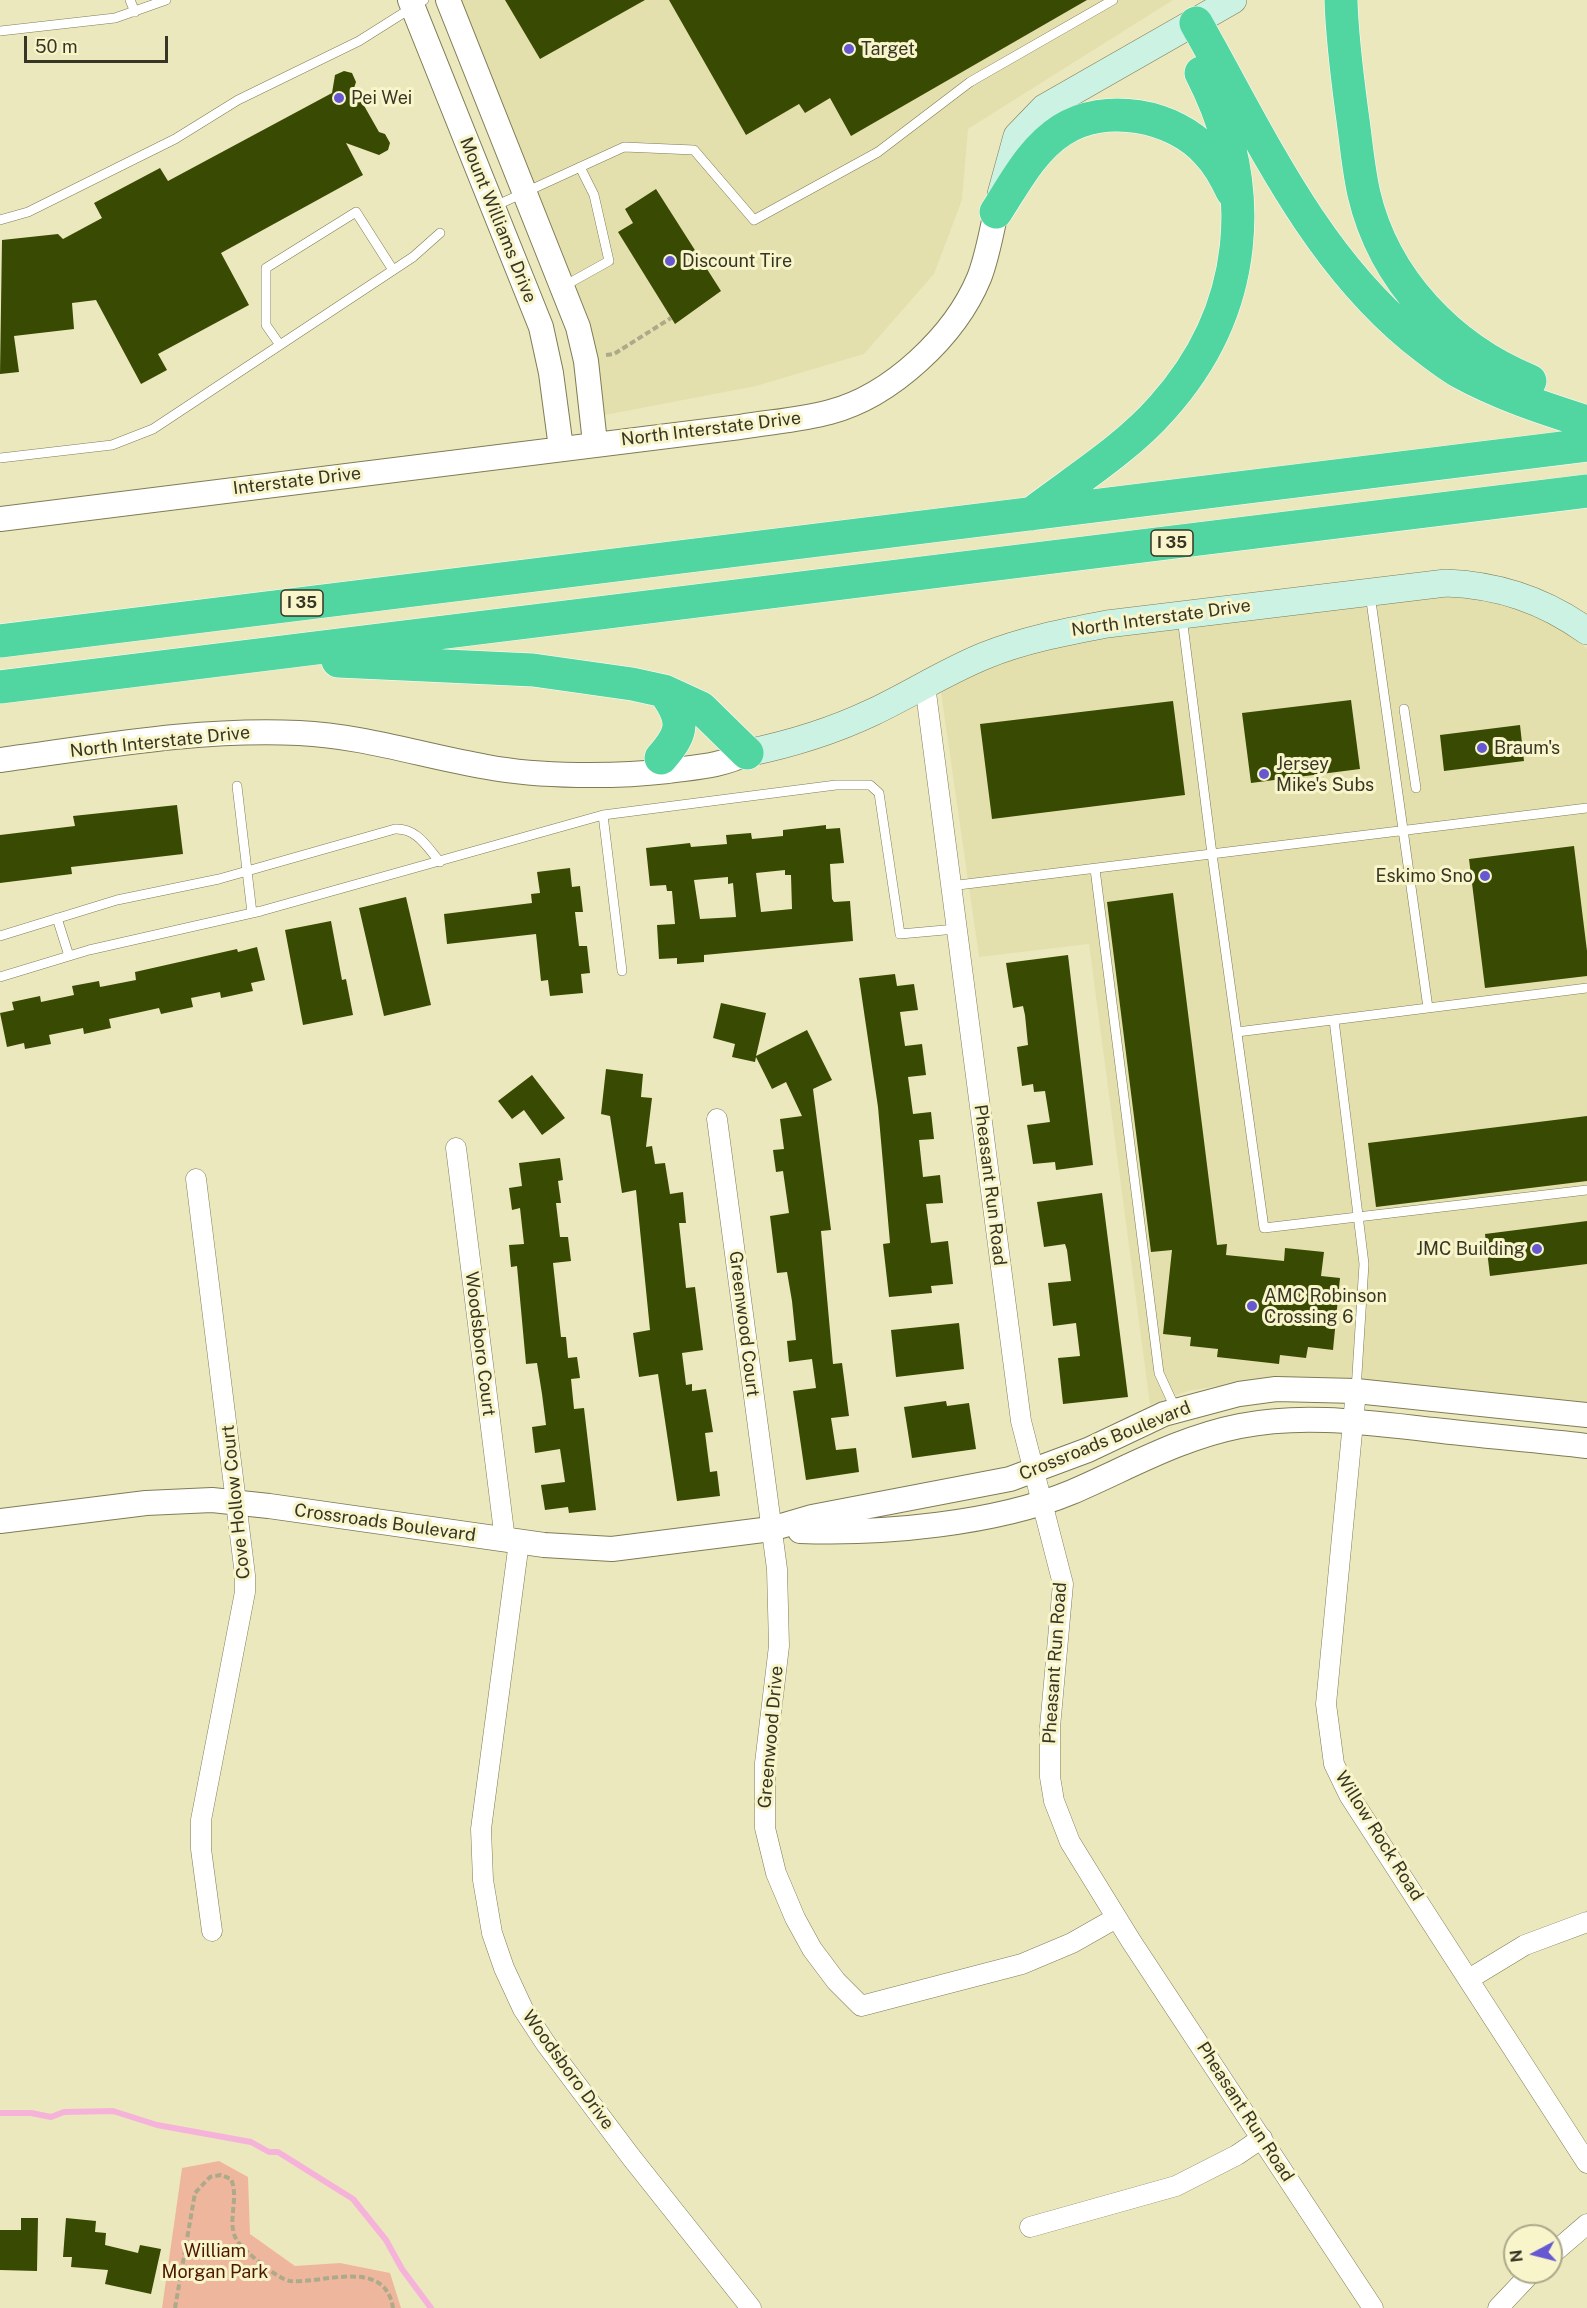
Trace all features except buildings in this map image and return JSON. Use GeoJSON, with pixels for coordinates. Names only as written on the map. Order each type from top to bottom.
{"type":"FeatureCollection","features":[{"type":"Feature","properties":{"kind":"highway"},"geometry":{"type":"LineString","coordinates":[[1341,0],[1342,36],[1365,196],[1379,237],[1399,276],[1420,303],[1475,352],[1504,370],[1536,384],[1587,412]]}},
{"type":"Feature","properties":{"kind":"highway"},"geometry":{"type":"LineString","coordinates":[[1030,514],[1125,441],[1161,409],[1186,378],[1211,337],[1223,306],[1236,257],[1239,207],[1236,170],[1228,135],[1188,27]]}},
{"type":"Feature","properties":{"kind":"highway"},"geometry":{"type":"LineString","coordinates":[[1188,27],[1329,250],[1396,323],[1458,371],[1501,392],[1587,422]]}},
{"type":"Feature","properties":{"kind":"highway"},"geometry":{"type":"LineString","coordinates":[[996,212],[1036,152],[1063,129],[1090,118],[1113,115],[1162,122],[1184,133],[1206,151],[1224,173],[1239,207]]}},
{"type":"Feature","properties":{"kind":"highway","name":"I 35"},"geometry":{"type":"LineString","coordinates":[[0,641],[1587,444]]}},
{"type":"Feature","properties":{"kind":"highway","name":"I 35"},"geometry":{"type":"LineString","coordinates":[[0,687],[1587,491]]}},
{"type":"Feature","properties":{"kind":"highway"},"geometry":{"type":"LineString","coordinates":[[249,657],[533,670],[588,676],[664,691],[701,708],[747,753]]}},
{"type":"Feature","properties":{"kind":"highway"},"geometry":{"type":"LineString","coordinates":[[661,758],[675,743],[680,724],[678,713],[664,691]]}},
{"type":"Feature","properties":{"kind":"main road","name":"North Interstate Drive"},"geometry":{"type":"LineString","coordinates":[[996,212],[1017,136],[1044,108],[1233,0]]}},
{"type":"Feature","properties":{"kind":"main road","name":"North Interstate Drive"},"geometry":{"type":"LineString","coordinates":[[747,753],[823,733],[873,712],[984,656],[1058,633],[1182,614],[1446,583],[1470,584],[1525,597],[1550,607],[1587,632]]}},
{"type":"Feature","properties":{"kind":"street","name":"Mount Williams Drive"},"geometry":{"type":"LineString","coordinates":[[448,0],[564,286],[586,361],[595,443]]}},
{"type":"Feature","properties":{"kind":"street","name":"Mount Williams Drive"},"geometry":{"type":"LineString","coordinates":[[416,2],[492,207],[541,327],[551,373],[561,448]]}},
{"type":"Feature","properties":{"kind":"street","name":"North Interstate Drive"},"geometry":{"type":"LineString","coordinates":[[595,443],[786,420],[831,412],[864,398],[897,379],[926,354],[952,324],[978,279],[996,212]]}},
{"type":"Feature","properties":{"kind":"street","name":"Interstate Drive"},"geometry":{"type":"LineString","coordinates":[[0,519],[595,443]]}},
{"type":"Feature","properties":{"kind":"street","name":"Pheasant Run Road"},"geometry":{"type":"LineString","coordinates":[[925,685],[1021,1421],[1063,1584],[1050,1727],[1050,1777],[1054,1801],[1070,1842],[1116,1918],[1373,2308]]}},
{"type":"Feature","properties":{"kind":"street","name":"North Interstate Drive"},"geometry":{"type":"LineString","coordinates":[[0,760],[185,737],[297,733],[350,736],[489,768],[569,773],[646,774],[726,764],[747,753]]}},
{"type":"Feature","properties":{"kind":"street","name":"North Interstate Drive"},"geometry":{"type":"LineString","coordinates":[[569,773],[724,750],[747,753]]}},
{"type":"Feature","properties":{"kind":"street","name":"Greenwood Court"},"geometry":{"type":"LineString","coordinates":[[717,1119],[771,1529]]}},
{"type":"Feature","properties":{"kind":"street","name":"Woodsboro Court"},"geometry":{"type":"LineString","coordinates":[[456,1148],[512,1541]]}},
{"type":"Feature","properties":{"kind":"street","name":"Cove Hollow Court"},"geometry":{"type":"LineString","coordinates":[[196,1179],[244,1548],[245,1592],[201,1827],[201,1849],[212,1931]]}},
{"type":"Feature","properties":{"kind":"street","name":"Crossroads Boulevard"},"geometry":{"type":"LineString","coordinates":[[0,1521],[146,1503],[197,1500],[237,1503],[512,1541],[612,1549],[771,1529],[823,1515],[1010,1479],[1088,1450],[1176,1410],[1239,1394],[1276,1389],[1356,1391],[1515,1423],[1587,1446]]}},
{"type":"Feature","properties":{"kind":"street","name":"Willow Rock Road"},"geometry":{"type":"LineString","coordinates":[[1356,1391],[1326,1704],[1334,1764],[1349,1795],[1587,2163]]}},
{"type":"Feature","properties":{"kind":"street","name":"Crossroads Boulevard"},"geometry":{"type":"LineString","coordinates":[[771,1529],[815,1531],[918,1527],[999,1514],[1070,1493],[1197,1436],[1264,1422],[1515,1423],[1587,1415]]}},
{"type":"Feature","properties":{"kind":"street","name":"Greenwood Drive"},"geometry":{"type":"LineString","coordinates":[[771,1529],[777,1569],[778,1646],[765,1763],[765,1828],[776,1873],[795,1918],[812,1948],[836,1981],[861,2006],[871,2004],[1022,1964],[1072,1943],[1116,1918]]}},
{"type":"Feature","properties":{"kind":"street","name":"Woodsboro Drive"},"geometry":{"type":"LineString","coordinates":[[512,1541],[481,1829],[483,1880],[492,1933],[519,2001],[546,2044],[631,2157],[751,2308]]}},
{"type":"Feature","properties":{"kind":"street"},"geometry":{"type":"LineString","coordinates":[[1469,1979],[1526,1945],[1587,1922]]}},
{"type":"Feature","properties":{"kind":"street"},"geometry":{"type":"LineString","coordinates":[[1030,2227],[1176,2186],[1237,2155],[1262,2138]]}},
{"type":"Feature","properties":{"kind":"street"},"geometry":{"type":"LineString","coordinates":[[1563,2245],[1587,2224]]}},
{"type":"Feature","properties":{"kind":"street"},"geometry":{"type":"LineString","coordinates":[[1498,2308],[1521,2284]]}},
{"type":"Feature","properties":{"kind":"lane"},"geometry":{"type":"LineString","coordinates":[[130,0],[135,12]]}},
{"type":"Feature","properties":{"kind":"lane"},"geometry":{"type":"LineString","coordinates":[[0,31],[115,18],[166,0]]}},
{"type":"Feature","properties":{"kind":"lane"},"geometry":{"type":"LineString","coordinates":[[492,207],[525,190],[624,147],[694,150],[754,220],[878,152],[970,81],[1113,0]]}},
{"type":"Feature","properties":{"kind":"lane"},"geometry":{"type":"LineString","coordinates":[[0,220],[28,212],[169,142],[238,100],[359,41],[416,2]]}},
{"type":"Feature","properties":{"kind":"lane"},"geometry":{"type":"LineString","coordinates":[[564,286],[609,261],[594,195],[580,166]]}},
{"type":"Feature","properties":{"kind":"lane"},"geometry":{"type":"LineString","coordinates":[[280,345],[266,325],[266,268],[356,212],[393,270]]}},
{"type":"Feature","properties":{"kind":"lane"},"geometry":{"type":"LineString","coordinates":[[0,458],[111,445],[153,429],[413,257],[440,233]]}},
{"type":"Feature","properties":{"kind":"lane"},"geometry":{"type":"LineString","coordinates":[[1370,591],[1428,1008]]}},
{"type":"Feature","properties":{"kind":"lane"},"geometry":{"type":"LineString","coordinates":[[1182,614],[1212,854],[1264,1228],[1587,1190]]}},
{"type":"Feature","properties":{"kind":"lane"},"geometry":{"type":"LineString","coordinates":[[1404,709],[1416,788]]}},
{"type":"Feature","properties":{"kind":"lane"},"geometry":{"type":"LineString","coordinates":[[0,977],[69,956],[252,913],[603,815],[836,785],[870,784],[879,793],[900,934],[956,929]]}},
{"type":"Feature","properties":{"kind":"lane"},"geometry":{"type":"LineString","coordinates":[[237,786],[252,913]]}},
{"type":"Feature","properties":{"kind":"lane"},"geometry":{"type":"LineString","coordinates":[[950,886],[1587,808]]}},
{"type":"Feature","properties":{"kind":"lane"},"geometry":{"type":"LineString","coordinates":[[603,815],[622,971]]}},
{"type":"Feature","properties":{"kind":"lane"},"geometry":{"type":"LineString","coordinates":[[0,936],[117,900],[247,871],[395,830],[408,828],[440,862]]}},
{"type":"Feature","properties":{"kind":"lane"},"geometry":{"type":"LineString","coordinates":[[1095,869],[1159,1373],[1176,1410]]}},
{"type":"Feature","properties":{"kind":"lane"},"geometry":{"type":"LineString","coordinates":[[57,918],[69,956]]}},
{"type":"Feature","properties":{"kind":"lane"},"geometry":{"type":"LineString","coordinates":[[1237,1032],[1587,988]]}},
{"type":"Feature","properties":{"kind":"lane"},"geometry":{"type":"LineString","coordinates":[[1334,1020],[1364,1264],[1356,1391]]}},
{"type":"Feature","properties":{"kind":"path"},"geometry":{"type":"LineString","coordinates":[[602,355],[614,354],[670,318]]}},
{"type":"Feature","properties":{"kind":"path"},"geometry":{"type":"LineString","coordinates":[[175,2308],[195,2193],[210,2177],[221,2175],[231,2179],[235,2188],[233,2230],[237,2240],[279,2277],[288,2281],[340,2276],[373,2280],[383,2286],[390,2295],[393,2308]]}},
{"type":"Feature","properties":{"kind":"shaded area"},"geometry":{"type":"Polygon","coordinates":[[[457,0],[1173,0],[968,129],[962,200],[934,274],[864,354],[756,386],[600,416],[457,0]]]}},
{"type":"Feature","properties":{"kind":"shaded area"},"geometry":{"type":"Polygon","coordinates":[[[1437,593],[1498,601],[1531,611],[1587,649],[1587,1404],[1265,1378],[1188,1391],[1150,1405],[1089,944],[979,957],[941,693],[948,683],[984,666],[1072,639],[1437,593]]]}},
{"type":"Feature","properties":{"kind":"green space","name":"William Morgan Park"},"geometry":{"type":"Polygon","coordinates":[[[219,2161],[248,2177],[250,2234],[295,2266],[340,2263],[390,2273],[401,2308],[162,2308],[182,2168],[219,2161]]]}},
{"type":"Feature","properties":{"kind":"waterway"},"geometry":{"type":"LineString","coordinates":[[0,2113],[31,2113],[51,2117],[64,2112],[113,2111],[157,2125],[251,2142],[269,2152],[278,2152],[353,2199],[386,2240],[402,2269],[431,2308]]}},
{"type":"Feature","properties":{"kind":"place","name":"Target"},"geometry":{"type":"Point","coordinates":[849,49]}},
{"type":"Feature","properties":{"kind":"place","name":"Pei Wei"},"geometry":{"type":"Point","coordinates":[339,98]}},
{"type":"Feature","properties":{"kind":"place","name":"Discount Tire"},"geometry":{"type":"Point","coordinates":[670,261]}},
{"type":"Feature","properties":{"kind":"place","name":"Braum's"},"geometry":{"type":"Point","coordinates":[1482,748]}},
{"type":"Feature","properties":{"kind":"place","name":"Jersey Mike's Subs"},"geometry":{"type":"Point","coordinates":[1264,774]}},
{"type":"Feature","properties":{"kind":"place","name":"Eskimo Sno"},"geometry":{"type":"Point","coordinates":[1485,876]}},
{"type":"Feature","properties":{"kind":"place","name":"JMC Building"},"geometry":{"type":"Point","coordinates":[1537,1249]}},
{"type":"Feature","properties":{"kind":"place","name":"AMC Robinson Crossing 6"},"geometry":{"type":"Point","coordinates":[1252,1306]}}]}
